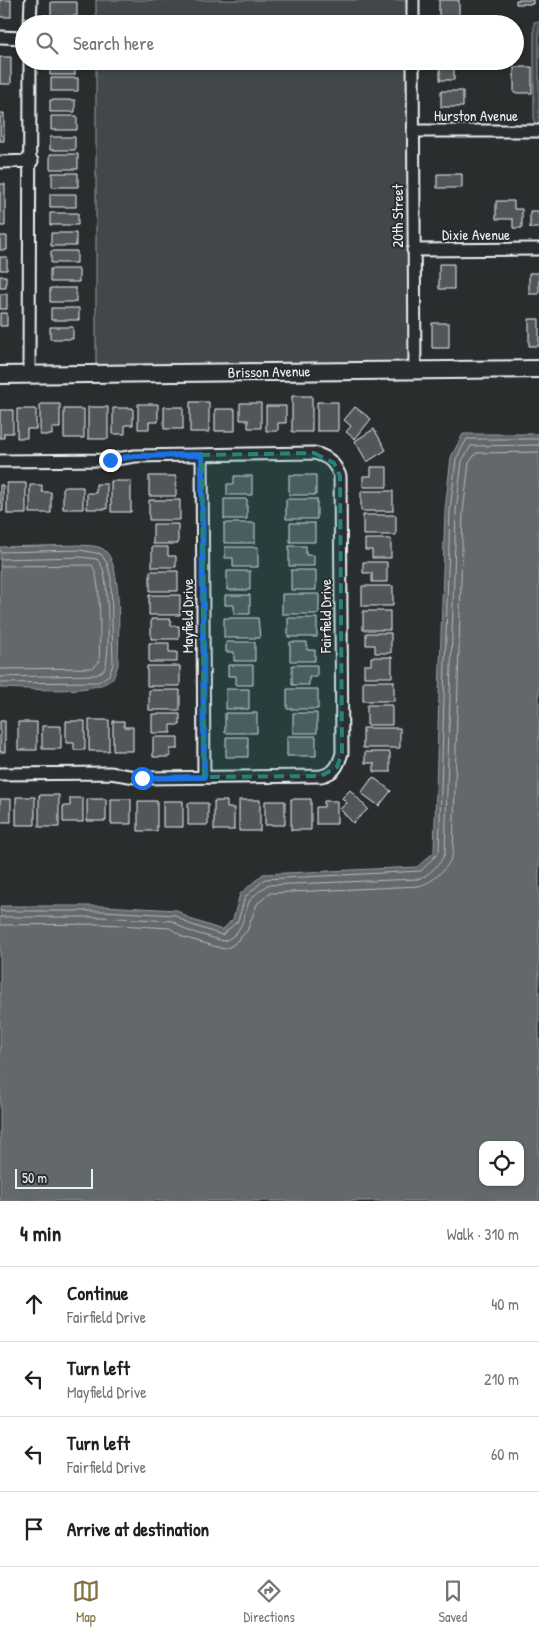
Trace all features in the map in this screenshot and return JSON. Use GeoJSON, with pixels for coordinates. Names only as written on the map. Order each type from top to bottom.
{"type":"FeatureCollection","features":[{"type":"Feature","properties":{"kind":"street"},"geometry":{"type":"LineString","coordinates":[[30,15],[31,0]]}},
{"type":"Feature","properties":{"kind":"street"},"geometry":{"type":"LineString","coordinates":[[413,0],[413,15]]}},
{"type":"Feature","properties":{"kind":"street"},"geometry":{"type":"LineString","coordinates":[[0,37],[15,38]]}},
{"type":"Feature","properties":{"kind":"street"},"geometry":{"type":"LineString","coordinates":[[29,375],[32,161],[30,70]]}},
{"type":"Feature","properties":{"kind":"street","name":"20th Street"},"geometry":{"type":"LineString","coordinates":[[413,70],[415,370]]}},
{"type":"Feature","properties":{"kind":"street","name":"Hurston Avenue"},"geometry":{"type":"LineString","coordinates":[[413,131],[539,131]]}},
{"type":"Feature","properties":{"kind":"street"},"geometry":{"type":"LineString","coordinates":[[0,162],[32,161]]}},
{"type":"Feature","properties":{"kind":"street","name":"Dixie Avenue"},"geometry":{"type":"LineString","coordinates":[[413,250],[539,250]]}},
{"type":"Feature","properties":{"kind":"street","name":"Brisson Avenue"},"geometry":{"type":"LineString","coordinates":[[0,375],[539,369]]}},
{"type":"Feature","properties":{"kind":"street","name":"Fairfield Drive"},"geometry":{"type":"LineString","coordinates":[[0,461],[110,460],[135,456],[314,453],[327,456],[334,463],[340,476],[342,713],[342,753],[337,767],[330,774],[321,776],[142,778],[110,774],[0,774]]}},
{"type":"Feature","properties":{"kind":"street","name":"Mayfield Drive"},"geometry":{"type":"LineString","coordinates":[[202,455],[204,777]]}},
{"type":"Feature","properties":{"kind":"highlighted area"},"geometry":{"type":"Polygon","coordinates":[[[314,453],[334,463],[340,476],[342,753],[337,767],[321,776],[204,777],[202,455],[314,453]]]}},
{"type":"Feature","properties":{"kind":"shaded area"},"geometry":{"type":"Polygon","coordinates":[[[96,0],[407,0],[407,15],[96,15],[96,0]]]}},
{"type":"Feature","properties":{"kind":"shaded area"},"geometry":{"type":"Polygon","coordinates":[[[534,22],[539,22],[539,124],[534,124],[534,22]]]}},
{"type":"Feature","properties":{"kind":"shaded area"},"geometry":{"type":"Polygon","coordinates":[[[96,70],[407,70],[409,365],[96,369],[96,70]]]}},
{"type":"Feature","properties":{"kind":"water"},"geometry":{"type":"Polygon","coordinates":[[[463,434],[539,434],[539,1201],[0,1201],[0,906],[103,906],[177,910],[190,919],[222,930],[233,919],[240,894],[263,874],[417,867],[434,852],[445,510],[451,457],[463,434]]]}},
{"type":"Feature","properties":{"kind":"water"},"geometry":{"type":"Polygon","coordinates":[[[95,546],[103,549],[110,557],[114,569],[119,621],[118,665],[114,676],[103,684],[90,688],[42,690],[0,688],[0,547],[95,546]]]}},
{"type":"Feature","properties":{"kind":"building"},"geometry":{"type":"Polygon","coordinates":[[[0,0],[11,0],[11,17],[0,17],[0,0]]]}},
{"type":"Feature","properties":{"kind":"building"},"geometry":{"type":"Polygon","coordinates":[[[439,0],[459,0],[459,15],[439,15],[439,0]]]}},
{"type":"Feature","properties":{"kind":"building"},"geometry":{"type":"Polygon","coordinates":[[[516,0],[533,0],[533,4],[516,4],[516,0]]]}},
{"type":"Feature","properties":{"kind":"building"},"geometry":{"type":"Polygon","coordinates":[[[51,2],[77,2],[77,15],[51,15],[51,2]]]}},
{"type":"Feature","properties":{"kind":"building"},"geometry":{"type":"Polygon","coordinates":[[[0,57],[11,57],[11,84],[0,84],[0,57]]]}},
{"type":"Feature","properties":{"kind":"building"},"geometry":{"type":"Polygon","coordinates":[[[524,67],[532,67],[532,93],[514,93],[514,70],[524,70],[524,67]]]}},
{"type":"Feature","properties":{"kind":"building"},"geometry":{"type":"Polygon","coordinates":[[[50,70],[75,70],[75,75],[50,75],[50,70]]]}},
{"type":"Feature","properties":{"kind":"building"},"geometry":{"type":"Polygon","coordinates":[[[440,70],[454,70],[454,80],[440,80],[440,70]]]}},
{"type":"Feature","properties":{"kind":"building"},"geometry":{"type":"Polygon","coordinates":[[[51,78],[78,78],[78,91],[51,91],[51,78]]]}},
{"type":"Feature","properties":{"kind":"building"},"geometry":{"type":"Polygon","coordinates":[[[441,91],[463,91],[463,107],[441,107],[441,91]]]}},
{"type":"Feature","properties":{"kind":"building"},"geometry":{"type":"Polygon","coordinates":[[[50,100],[75,100],[75,112],[50,112],[50,100]]]}},
{"type":"Feature","properties":{"kind":"building"},"geometry":{"type":"Polygon","coordinates":[[[0,113],[4,113],[4,141],[0,141],[0,113]]]}},
{"type":"Feature","properties":{"kind":"building"},"geometry":{"type":"Polygon","coordinates":[[[51,116],[77,116],[77,130],[51,130],[51,116]]]}},
{"type":"Feature","properties":{"kind":"building"},"geometry":{"type":"Polygon","coordinates":[[[50,137],[75,137],[75,150],[50,150],[50,137]]]}},
{"type":"Feature","properties":{"kind":"building"},"geometry":{"type":"Polygon","coordinates":[[[50,154],[78,154],[78,169],[50,169],[50,154]]]}},
{"type":"Feature","properties":{"kind":"building"},"geometry":{"type":"Polygon","coordinates":[[[52,173],[78,173],[78,187],[52,187],[52,173]]]}},
{"type":"Feature","properties":{"kind":"building"},"geometry":{"type":"Polygon","coordinates":[[[437,174],[462,174],[462,188],[437,188],[437,174]]]}},
{"type":"Feature","properties":{"kind":"building"},"geometry":{"type":"Polygon","coordinates":[[[0,184],[5,184],[5,226],[0,226],[0,184]]]}},
{"type":"Feature","properties":{"kind":"building"},"geometry":{"type":"Polygon","coordinates":[[[50,194],[76,194],[76,207],[50,207],[50,194]]]}},
{"type":"Feature","properties":{"kind":"building"},"geometry":{"type":"Polygon","coordinates":[[[496,201],[514,201],[514,209],[522,209],[522,228],[513,228],[513,219],[496,219],[496,201]]]}},
{"type":"Feature","properties":{"kind":"building"},"geometry":{"type":"Polygon","coordinates":[[[530,211],[539,211],[539,228],[530,228],[530,211]]]}},
{"type":"Feature","properties":{"kind":"building"},"geometry":{"type":"Polygon","coordinates":[[[50,213],[78,213],[78,225],[50,225],[50,213]]]}},
{"type":"Feature","properties":{"kind":"building"},"geometry":{"type":"Polygon","coordinates":[[[51,233],[76,233],[76,246],[51,246],[51,233]]]}},
{"type":"Feature","properties":{"kind":"building"},"geometry":{"type":"Polygon","coordinates":[[[0,236],[7,236],[7,250],[0,250],[0,236]]]}},
{"type":"Feature","properties":{"kind":"building"},"geometry":{"type":"Polygon","coordinates":[[[51,251],[77,251],[77,263],[51,263],[51,251]]]}},
{"type":"Feature","properties":{"kind":"building"},"geometry":{"type":"Polygon","coordinates":[[[0,257],[7,257],[7,270],[0,270],[0,257]]]}},
{"type":"Feature","properties":{"kind":"building"},"geometry":{"type":"Polygon","coordinates":[[[439,264],[454,264],[454,289],[439,289],[439,264]]]}},
{"type":"Feature","properties":{"kind":"building"},"geometry":{"type":"Polygon","coordinates":[[[50,269],[79,269],[79,282],[50,282],[50,269]]]}},
{"type":"Feature","properties":{"kind":"building"},"geometry":{"type":"Polygon","coordinates":[[[529,273],[539,273],[539,294],[529,294],[529,273]]]}},
{"type":"Feature","properties":{"kind":"building"},"geometry":{"type":"Polygon","coordinates":[[[0,276],[6,276],[6,288],[0,288],[0,276]]]}},
{"type":"Feature","properties":{"kind":"building"},"geometry":{"type":"Polygon","coordinates":[[[50,288],[76,288],[76,302],[50,302],[50,288]]]}},
{"type":"Feature","properties":{"kind":"building"},"geometry":{"type":"Polygon","coordinates":[[[0,294],[7,294],[7,309],[0,309],[0,294]]]}},
{"type":"Feature","properties":{"kind":"building"},"geometry":{"type":"Polygon","coordinates":[[[51,308],[79,308],[79,320],[51,320],[51,308]]]}},
{"type":"Feature","properties":{"kind":"building"},"geometry":{"type":"Polygon","coordinates":[[[0,313],[7,313],[7,326],[0,326],[0,313]]]}},
{"type":"Feature","properties":{"kind":"building"},"geometry":{"type":"Polygon","coordinates":[[[529,319],[539,319],[539,346],[529,346],[529,319]]]}},
{"type":"Feature","properties":{"kind":"building"},"geometry":{"type":"Polygon","coordinates":[[[432,323],[449,323],[449,348],[432,348],[432,323]]]}},
{"type":"Feature","properties":{"kind":"building"},"geometry":{"type":"Polygon","coordinates":[[[50,327],[73,327],[73,339],[50,339],[50,327]]]}},
{"type":"Feature","properties":{"kind":"building"},"geometry":{"type":"Polygon","coordinates":[[[292,396],[312,396],[312,432],[292,432],[292,396]]]}},
{"type":"Feature","properties":{"kind":"building"},"geometry":{"type":"Polygon","coordinates":[[[190,402],[209,402],[209,432],[190,432],[190,402]]]}},
{"type":"Feature","properties":{"kind":"building"},"geometry":{"type":"Polygon","coordinates":[[[317,402],[338,402],[338,431],[317,431],[317,402]]]}},
{"type":"Feature","properties":{"kind":"building"},"geometry":{"type":"Polygon","coordinates":[[[240,403],[261,403],[261,428],[248,428],[248,420],[240,420],[240,403]]]}},
{"type":"Feature","properties":{"kind":"building"},"geometry":{"type":"Polygon","coordinates":[[[40,404],[60,404],[60,428],[52,428],[52,435],[40,435],[40,404]]]}},
{"type":"Feature","properties":{"kind":"building"},"geometry":{"type":"Polygon","coordinates":[[[138,404],[158,404],[158,422],[149,422],[149,429],[138,429],[138,404]]]}},
{"type":"Feature","properties":{"kind":"building"},"geometry":{"type":"Polygon","coordinates":[[[266,406],[286,406],[286,423],[278,423],[278,431],[266,431],[266,406]]]}},
{"type":"Feature","properties":{"kind":"building"},"geometry":{"type":"Polygon","coordinates":[[[88,407],[108,407],[108,439],[88,439],[88,407]]]}},
{"type":"Feature","properties":{"kind":"building"},"geometry":{"type":"Polygon","coordinates":[[[164,407],[183,407],[183,429],[164,429],[164,407]]]}},
{"type":"Feature","properties":{"kind":"building"},"geometry":{"type":"Polygon","coordinates":[[[355,407],[371,419],[355,439],[346,432],[351,426],[344,420],[355,407]]]}},
{"type":"Feature","properties":{"kind":"building"},"geometry":{"type":"Polygon","coordinates":[[[113,408],[133,408],[133,425],[125,425],[125,434],[113,434],[113,408]]]}},
{"type":"Feature","properties":{"kind":"building"},"geometry":{"type":"Polygon","coordinates":[[[17,409],[36,409],[36,429],[27,429],[27,438],[17,438],[17,409]]]}},
{"type":"Feature","properties":{"kind":"building"},"geometry":{"type":"Polygon","coordinates":[[[64,409],[84,409],[84,438],[64,438],[64,409]]]}},
{"type":"Feature","properties":{"kind":"building"},"geometry":{"type":"Polygon","coordinates":[[[215,409],[235,409],[235,431],[215,431],[215,409]]]}},
{"type":"Feature","properties":{"kind":"building"},"geometry":{"type":"Polygon","coordinates":[[[0,410],[13,410],[13,433],[4,433],[4,438],[0,438],[0,410]]]}},
{"type":"Feature","properties":{"kind":"building"},"geometry":{"type":"Polygon","coordinates":[[[374,429],[386,450],[367,462],[355,441],[374,429]]]}},
{"type":"Feature","properties":{"kind":"building"},"geometry":{"type":"Polygon","coordinates":[[[371,467],[387,467],[387,487],[363,487],[363,476],[371,476],[371,467]]]}},
{"type":"Feature","properties":{"kind":"building"},"geometry":{"type":"Polygon","coordinates":[[[289,475],[316,475],[316,495],[289,495],[289,475]]]}},
{"type":"Feature","properties":{"kind":"building"},"geometry":{"type":"Polygon","coordinates":[[[149,476],[176,476],[176,496],[149,496],[149,476]]]}},
{"type":"Feature","properties":{"kind":"building"},"geometry":{"type":"Polygon","coordinates":[[[234,476],[252,476],[252,495],[227,495],[227,484],[234,484],[234,476]]]}},
{"type":"Feature","properties":{"kind":"building"},"geometry":{"type":"Polygon","coordinates":[[[111,481],[131,481],[131,512],[111,512],[111,481]]]}},
{"type":"Feature","properties":{"kind":"building"},"geometry":{"type":"Polygon","coordinates":[[[7,483],[26,483],[26,514],[7,514],[7,483]]]}},
{"type":"Feature","properties":{"kind":"building"},"geometry":{"type":"Polygon","coordinates":[[[96,484],[107,484],[107,509],[87,509],[87,493],[96,493],[96,484]]]}},
{"type":"Feature","properties":{"kind":"building"},"geometry":{"type":"Polygon","coordinates":[[[0,485],[3,485],[3,511],[0,511],[0,485]]]}},
{"type":"Feature","properties":{"kind":"building"},"geometry":{"type":"Polygon","coordinates":[[[30,485],[42,485],[42,492],[51,492],[51,513],[30,513],[30,485]]]}},
{"type":"Feature","properties":{"kind":"building"},"geometry":{"type":"Polygon","coordinates":[[[63,487],[83,487],[83,509],[63,509],[63,487]]]}},
{"type":"Feature","properties":{"kind":"building"},"geometry":{"type":"Polygon","coordinates":[[[361,491],[393,491],[393,511],[361,511],[361,491]]]}},
{"type":"Feature","properties":{"kind":"building"},"geometry":{"type":"Polygon","coordinates":[[[224,499],[247,499],[247,519],[224,519],[224,499]]]}},
{"type":"Feature","properties":{"kind":"building"},"geometry":{"type":"Polygon","coordinates":[[[286,499],[317,499],[317,519],[286,519],[286,499]]]}},
{"type":"Feature","properties":{"kind":"building"},"geometry":{"type":"Polygon","coordinates":[[[149,500],[180,500],[180,520],[149,520],[149,500]]]}},
{"type":"Feature","properties":{"kind":"building"},"geometry":{"type":"Polygon","coordinates":[[[363,515],[396,515],[396,535],[363,535],[363,515]]]}},
{"type":"Feature","properties":{"kind":"building"},"geometry":{"type":"Polygon","coordinates":[[[224,523],[255,523],[255,543],[224,543],[224,523]]]}},
{"type":"Feature","properties":{"kind":"building"},"geometry":{"type":"Polygon","coordinates":[[[290,523],[315,523],[315,542],[290,542],[290,523]]]}},
{"type":"Feature","properties":{"kind":"building"},"geometry":{"type":"Polygon","coordinates":[[[153,524],[178,524],[178,544],[153,544],[153,524]]]}},
{"type":"Feature","properties":{"kind":"building"},"geometry":{"type":"Polygon","coordinates":[[[365,539],[391,539],[391,558],[372,558],[372,550],[365,550],[365,539]]]}},
{"type":"Feature","properties":{"kind":"building"},"geometry":{"type":"Polygon","coordinates":[[[289,546],[306,546],[306,555],[314,555],[314,566],[289,566],[289,546]]]}},
{"type":"Feature","properties":{"kind":"building"},"geometry":{"type":"Polygon","coordinates":[[[152,547],[168,547],[168,556],[176,556],[176,567],[152,567],[152,547]]]}},
{"type":"Feature","properties":{"kind":"building"},"geometry":{"type":"Polygon","coordinates":[[[225,547],[258,547],[258,567],[233,567],[233,558],[225,558],[225,547]]]}},
{"type":"Feature","properties":{"kind":"building"},"geometry":{"type":"Polygon","coordinates":[[[363,562],[387,562],[387,582],[372,582],[372,573],[363,573],[363,562]]]}},
{"type":"Feature","properties":{"kind":"building"},"geometry":{"type":"Polygon","coordinates":[[[291,570],[316,570],[316,590],[291,590],[291,570]]]}},
{"type":"Feature","properties":{"kind":"building"},"geometry":{"type":"Polygon","coordinates":[[[150,571],[178,571],[178,591],[150,591],[150,571]]]}},
{"type":"Feature","properties":{"kind":"building"},"geometry":{"type":"Polygon","coordinates":[[[227,571],[250,571],[250,590],[227,590],[227,571]]]}},
{"type":"Feature","properties":{"kind":"building"},"geometry":{"type":"Polygon","coordinates":[[[362,586],[393,586],[393,606],[362,606],[362,586]]]}},
{"type":"Feature","properties":{"kind":"building"},"geometry":{"type":"Polygon","coordinates":[[[282,594],[319,594],[319,614],[282,614],[282,594]]]}},
{"type":"Feature","properties":{"kind":"building"},"geometry":{"type":"Polygon","coordinates":[[[149,595],[180,595],[180,615],[149,615],[149,595]]]}},
{"type":"Feature","properties":{"kind":"building"},"geometry":{"type":"Polygon","coordinates":[[[225,595],[250,595],[250,614],[234,614],[234,605],[225,605],[225,595]]]}},
{"type":"Feature","properties":{"kind":"building"},"geometry":{"type":"Polygon","coordinates":[[[363,611],[390,611],[390,630],[363,630],[363,611]]]}},
{"type":"Feature","properties":{"kind":"building"},"geometry":{"type":"Polygon","coordinates":[[[224,618],[258,618],[260,638],[224,638],[224,618]]]}},
{"type":"Feature","properties":{"kind":"building"},"geometry":{"type":"Polygon","coordinates":[[[288,618],[317,618],[317,637],[288,637],[288,618]]]}},
{"type":"Feature","properties":{"kind":"building"},"geometry":{"type":"Polygon","coordinates":[[[151,619],[171,619],[171,626],[179,626],[179,639],[151,639],[151,619]]]}},
{"type":"Feature","properties":{"kind":"building"},"geometry":{"type":"Polygon","coordinates":[[[366,633],[391,633],[391,653],[375,653],[375,645],[366,645],[366,633]]]}},
{"type":"Feature","properties":{"kind":"building"},"geometry":{"type":"Polygon","coordinates":[[[226,642],[255,642],[255,661],[234,661],[234,652],[226,652],[226,642]]]}},
{"type":"Feature","properties":{"kind":"building"},"geometry":{"type":"Polygon","coordinates":[[[290,642],[307,642],[307,650],[315,650],[315,661],[290,661],[290,642]]]}},
{"type":"Feature","properties":{"kind":"building"},"geometry":{"type":"Polygon","coordinates":[[[149,643],[169,643],[169,652],[177,652],[177,662],[149,662],[149,643]]]}},
{"type":"Feature","properties":{"kind":"building"},"geometry":{"type":"Polygon","coordinates":[[[371,657],[392,657],[392,677],[364,677],[364,665],[371,665],[371,657]]]}},
{"type":"Feature","properties":{"kind":"building"},"geometry":{"type":"Polygon","coordinates":[[[228,665],[253,665],[253,685],[236,685],[236,676],[228,676],[228,665]]]}},
{"type":"Feature","properties":{"kind":"building"},"geometry":{"type":"Polygon","coordinates":[[[292,665],[317,665],[317,677],[309,677],[309,685],[292,685],[292,665]]]}},
{"type":"Feature","properties":{"kind":"building"},"geometry":{"type":"Polygon","coordinates":[[[147,666],[180,666],[180,686],[147,686],[147,666]]]}},
{"type":"Feature","properties":{"kind":"building"},"geometry":{"type":"Polygon","coordinates":[[[363,681],[394,681],[394,701],[363,701],[363,681]]]}},
{"type":"Feature","properties":{"kind":"building"},"geometry":{"type":"Polygon","coordinates":[[[226,689],[249,689],[249,709],[226,709],[226,689]]]}},
{"type":"Feature","properties":{"kind":"building"},"geometry":{"type":"Polygon","coordinates":[[[287,689],[318,689],[318,709],[287,709],[287,689]]]}},
{"type":"Feature","properties":{"kind":"building"},"geometry":{"type":"Polygon","coordinates":[[[149,690],[180,690],[180,710],[149,710],[149,690]]]}},
{"type":"Feature","properties":{"kind":"building"},"geometry":{"type":"Polygon","coordinates":[[[367,705],[392,705],[392,725],[367,725],[367,705]]]}},
{"type":"Feature","properties":{"kind":"building"},"geometry":{"type":"Polygon","coordinates":[[[225,713],[257,713],[257,733],[225,733],[225,713]]]}},
{"type":"Feature","properties":{"kind":"building"},"geometry":{"type":"Polygon","coordinates":[[[293,713],[317,713],[317,733],[293,733],[293,713]]]}},
{"type":"Feature","properties":{"kind":"building"},"geometry":{"type":"Polygon","coordinates":[[[152,714],[180,714],[180,725],[171,725],[171,733],[152,733],[152,714]]]}},
{"type":"Feature","properties":{"kind":"building"},"geometry":{"type":"Polygon","coordinates":[[[89,720],[109,720],[109,751],[89,751],[89,720]]]}},
{"type":"Feature","properties":{"kind":"building"},"geometry":{"type":"Polygon","coordinates":[[[0,721],[5,721],[5,752],[0,752],[0,721]]]}},
{"type":"Feature","properties":{"kind":"building"},"geometry":{"type":"Polygon","coordinates":[[[66,721],[85,721],[85,750],[74,750],[74,743],[66,743],[66,721]]]}},
{"type":"Feature","properties":{"kind":"building"},"geometry":{"type":"Polygon","coordinates":[[[113,721],[124,721],[124,727],[133,727],[133,751],[113,751],[113,721]]]}},
{"type":"Feature","properties":{"kind":"building"},"geometry":{"type":"Polygon","coordinates":[[[18,722],[37,722],[37,750],[18,750],[18,722]]]}},
{"type":"Feature","properties":{"kind":"building"},"geometry":{"type":"Polygon","coordinates":[[[42,726],[61,726],[61,749],[42,749],[42,726]]]}},
{"type":"Feature","properties":{"kind":"building"},"geometry":{"type":"Polygon","coordinates":[[[363,728],[400,728],[400,748],[363,748],[363,728]]]}},
{"type":"Feature","properties":{"kind":"building"},"geometry":{"type":"Polygon","coordinates":[[[287,736],[316,736],[316,756],[287,756],[287,736]]]}},
{"type":"Feature","properties":{"kind":"building"},"geometry":{"type":"Polygon","coordinates":[[[153,737],[178,737],[178,749],[170,749],[170,757],[153,757],[153,737]]]}},
{"type":"Feature","properties":{"kind":"building"},"geometry":{"type":"Polygon","coordinates":[[[226,737],[248,737],[248,757],[226,757],[226,737]]]}},
{"type":"Feature","properties":{"kind":"building"},"geometry":{"type":"Polygon","coordinates":[[[365,752],[390,752],[390,772],[374,772],[374,763],[365,763],[365,752]]]}},
{"type":"Feature","properties":{"kind":"building"},"geometry":{"type":"Polygon","coordinates":[[[373,777],[391,791],[379,806],[361,793],[373,777]]]}},
{"type":"Feature","properties":{"kind":"building"},"geometry":{"type":"Polygon","coordinates":[[[350,790],[368,809],[353,823],[340,809],[347,803],[342,798],[350,790]]]}},
{"type":"Feature","properties":{"kind":"building"},"geometry":{"type":"Polygon","coordinates":[[[39,795],[59,795],[59,827],[39,827],[39,795]]]}},
{"type":"Feature","properties":{"kind":"building"},"geometry":{"type":"Polygon","coordinates":[[[16,797],[35,797],[35,825],[16,825],[16,797]]]}},
{"type":"Feature","properties":{"kind":"building"},"geometry":{"type":"Polygon","coordinates":[[[70,798],[83,798],[83,822],[63,822],[63,806],[70,806],[70,798]]]}},
{"type":"Feature","properties":{"kind":"building"},"geometry":{"type":"Polygon","coordinates":[[[0,799],[11,799],[11,822],[0,822],[0,799]]]}},
{"type":"Feature","properties":{"kind":"building"},"geometry":{"type":"Polygon","coordinates":[[[87,799],[106,799],[106,821],[87,821],[87,799]]]}},
{"type":"Feature","properties":{"kind":"building"},"geometry":{"type":"Polygon","coordinates":[[[111,799],[131,799],[131,824],[111,824],[111,799]]]}},
{"type":"Feature","properties":{"kind":"building"},"geometry":{"type":"Polygon","coordinates":[[[291,799],[311,799],[311,830],[291,830],[291,799]]]}},
{"type":"Feature","properties":{"kind":"building"},"geometry":{"type":"Polygon","coordinates":[[[239,800],[260,800],[260,831],[239,831],[239,800]]]}},
{"type":"Feature","properties":{"kind":"building"},"geometry":{"type":"Polygon","coordinates":[[[138,801],[157,801],[157,831],[138,831],[138,801]]]}},
{"type":"Feature","properties":{"kind":"building"},"geometry":{"type":"Polygon","coordinates":[[[163,801],[183,801],[183,827],[163,827],[163,801]]]}},
{"type":"Feature","properties":{"kind":"building"},"geometry":{"type":"Polygon","coordinates":[[[214,801],[227,801],[227,808],[234,808],[234,830],[214,830],[214,801]]]}},
{"type":"Feature","properties":{"kind":"building"},"geometry":{"type":"Polygon","coordinates":[[[265,801],[285,801],[285,825],[265,825],[265,801]]]}},
{"type":"Feature","properties":{"kind":"building"},"geometry":{"type":"Polygon","coordinates":[[[324,801],[337,801],[337,824],[316,824],[316,807],[324,807],[324,801]]]}},
{"type":"Feature","properties":{"kind":"building"},"geometry":{"type":"Polygon","coordinates":[[[188,803],[208,803],[208,825],[188,825],[188,803]]]}},
{"type":"Feature","properties":{"kind":"route"},"geometry":{"type":"LineString","coordinates":[[110,460],[135,456],[202,455],[204,777],[142,778]]}}]}
